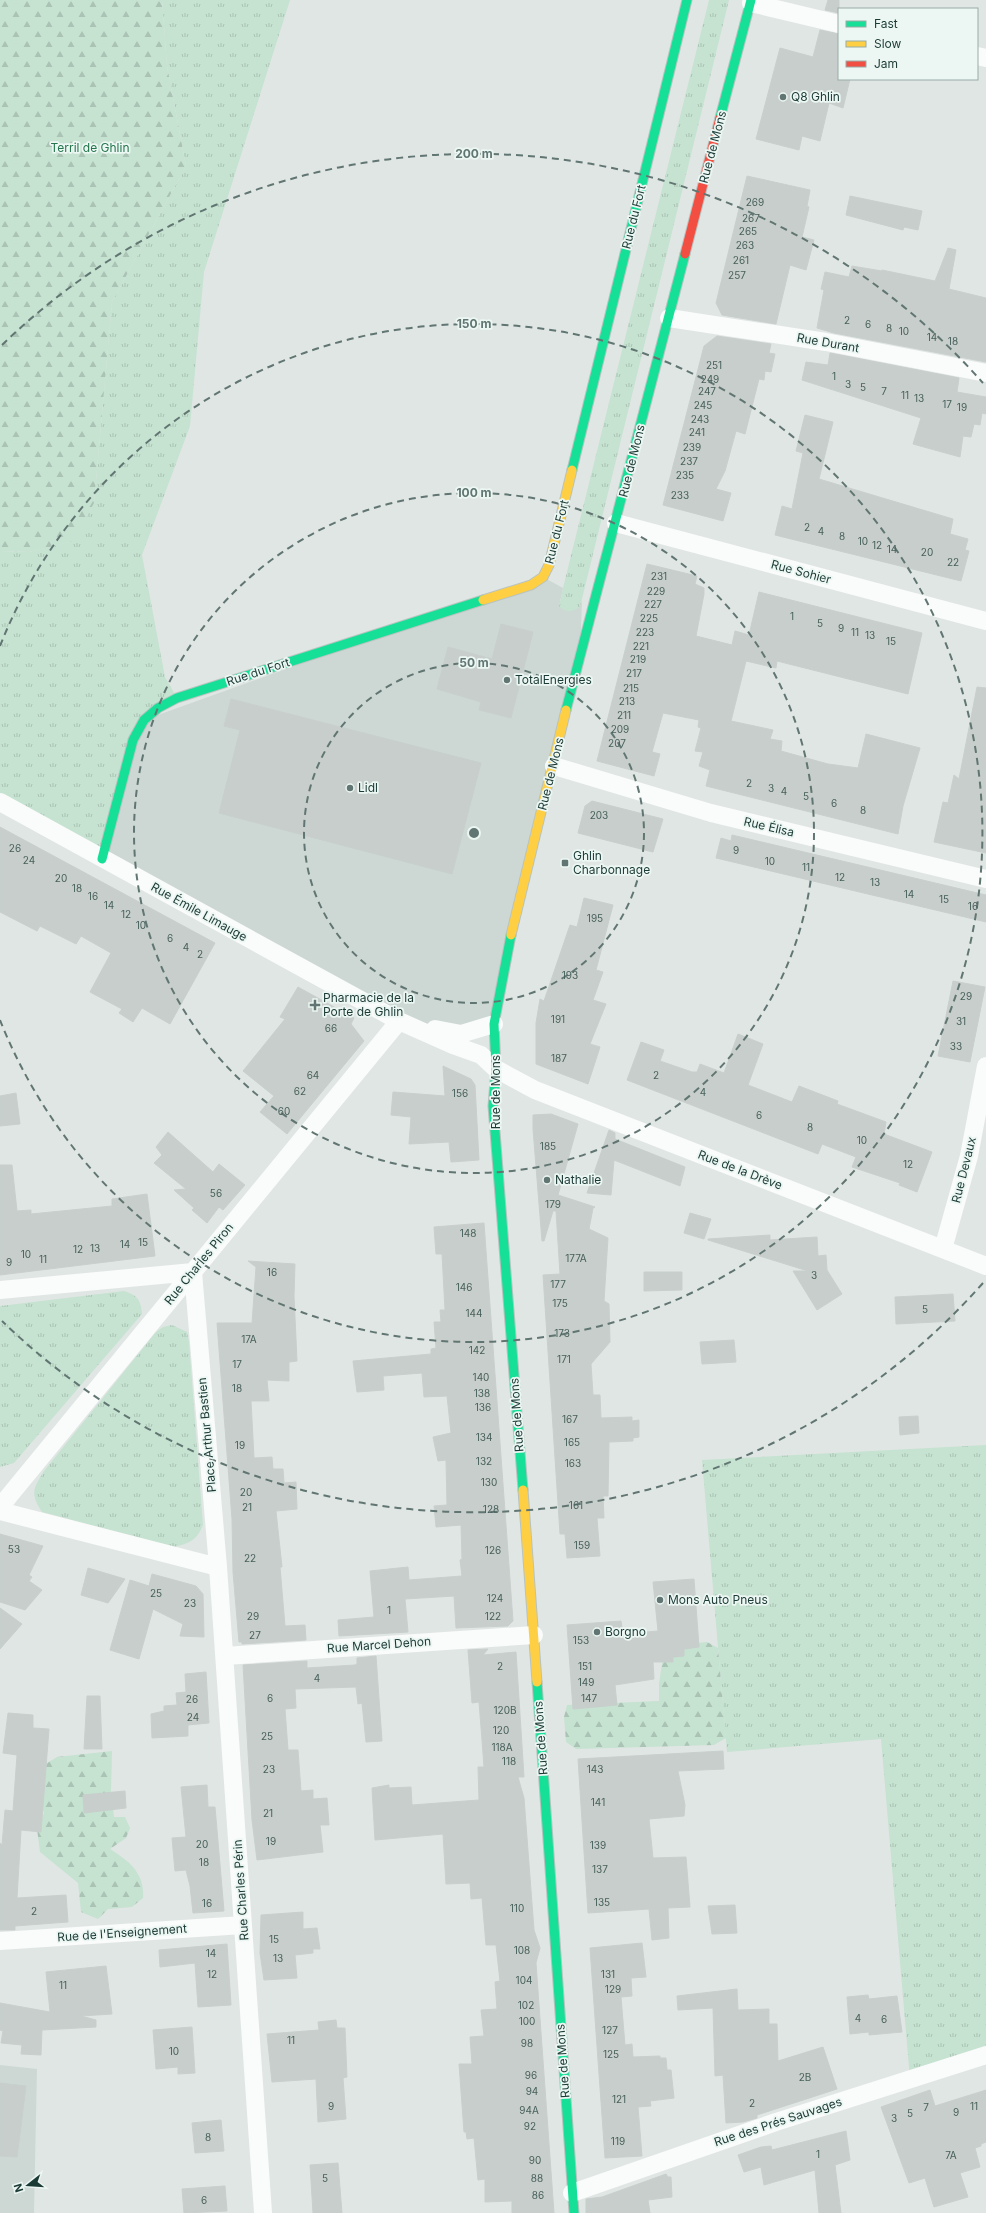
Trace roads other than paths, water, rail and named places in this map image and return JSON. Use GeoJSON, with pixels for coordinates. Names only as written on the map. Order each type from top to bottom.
{"type":"FeatureCollection","features":[{"type":"Feature","properties":{"kind":"main road","name":"Rue du Fort"},"geometry":{"type":"LineString","coordinates":[[102,859],[133,740],[144,720],[158,708],[177,698],[531,585],[543,577],[549,565],[687,0]]}},
{"type":"Feature","properties":{"kind":"main road","name":"Rue de Mons"},"geometry":{"type":"LineString","coordinates":[[574,2213],[534,1635],[493,1106],[496,1069],[494,1024],[513,924],[554,766],[580,656],[616,523],[751,1]]}},
{"type":"Feature","properties":{"kind":"street"},"geometry":{"type":"LineString","coordinates":[[751,1],[838,24]]}},
{"type":"Feature","properties":{"kind":"street","name":"Rue Durant"},"geometry":{"type":"LineString","coordinates":[[668,318],[826,342],[986,373]]}},
{"type":"Feature","properties":{"kind":"street","name":"Rue Sohier"},"geometry":{"type":"LineString","coordinates":[[616,523],[986,621]]}},
{"type":"Feature","properties":{"kind":"street","name":"Rue Élisa"},"geometry":{"type":"LineString","coordinates":[[554,766],[711,813],[986,879]]}},
{"type":"Feature","properties":{"kind":"street","name":"Rue Émile Limauge"},"geometry":{"type":"LineString","coordinates":[[0,802],[399,1021]]}},
{"type":"Feature","properties":{"kind":"street"},"geometry":{"type":"LineString","coordinates":[[399,1021],[461,1034],[494,1024]]}},
{"type":"Feature","properties":{"kind":"street","name":"Rue de la Drève"},"geometry":{"type":"LineString","coordinates":[[399,1021],[453,1045],[481,1055],[496,1069],[538,1092],[986,1266]]}},
{"type":"Feature","properties":{"kind":"street","name":"Rue Charles Piron"},"geometry":{"type":"LineString","coordinates":[[0,1507],[399,1021]]}},
{"type":"Feature","properties":{"kind":"street","name":"Rue Devaux"},"geometry":{"type":"LineString","coordinates":[[943,1250],[969,1156],[986,1066]]}},
{"type":"Feature","properties":{"kind":"street"},"geometry":{"type":"LineString","coordinates":[[0,1290],[193,1272]]}},
{"type":"Feature","properties":{"kind":"street","name":"Place Arthur Bastien"},"geometry":{"type":"LineString","coordinates":[[193,1272],[218,1567]]}},
{"type":"Feature","properties":{"kind":"street"},"geometry":{"type":"LineString","coordinates":[[0,1512],[218,1567]]}},
{"type":"Feature","properties":{"kind":"street","name":"Rue Charles Périn"},"geometry":{"type":"LineString","coordinates":[[218,1567],[263,2213]]}},
{"type":"Feature","properties":{"kind":"street","name":"Rue Marcel Dehon"},"geometry":{"type":"LineString","coordinates":[[224,1656],[534,1635]]}},
{"type":"Feature","properties":{"kind":"street","name":"Rue de l'Enseignement"},"geometry":{"type":"LineString","coordinates":[[0,1941],[243,1925]]}},
{"type":"Feature","properties":{"kind":"street","name":"Rue des Prés Sauvages"},"geometry":{"type":"LineString","coordinates":[[572,2193],[776,2122],[986,2055]]}},
{"type":"Feature","properties":{"kind":"place","name":"Q8 Ghlin"},"geometry":{"type":"Point","coordinates":[783,97]}},
{"type":"Feature","properties":{"kind":"place","name":"TotalEnergies"},"geometry":{"type":"Point","coordinates":[507,680]}},
{"type":"Feature","properties":{"kind":"place","name":"Lidl"},"geometry":{"type":"Point","coordinates":[350,788]}},
{"type":"Feature","properties":{"kind":"place","name":"Ghlin Charbonnage"},"geometry":{"type":"Point","coordinates":[565,863]}},
{"type":"Feature","properties":{"kind":"place","name":"Pharmacie de la Porte de Ghlin"},"geometry":{"type":"Point","coordinates":[315,1005]}},
{"type":"Feature","properties":{"kind":"place","name":"Nathalie"},"geometry":{"type":"Point","coordinates":[547,1180]}},
{"type":"Feature","properties":{"kind":"place","name":"Mons Auto Pneus"},"geometry":{"type":"Point","coordinates":[660,1600]}},
{"type":"Feature","properties":{"kind":"place","name":"Borgno"},"geometry":{"type":"Point","coordinates":[597,1632]}},
{"type":"Feature","properties":{"kind":"park label","name":"Terril de Ghlin"},"geometry":{"type":"Point","coordinates":[90,148]}}]}
